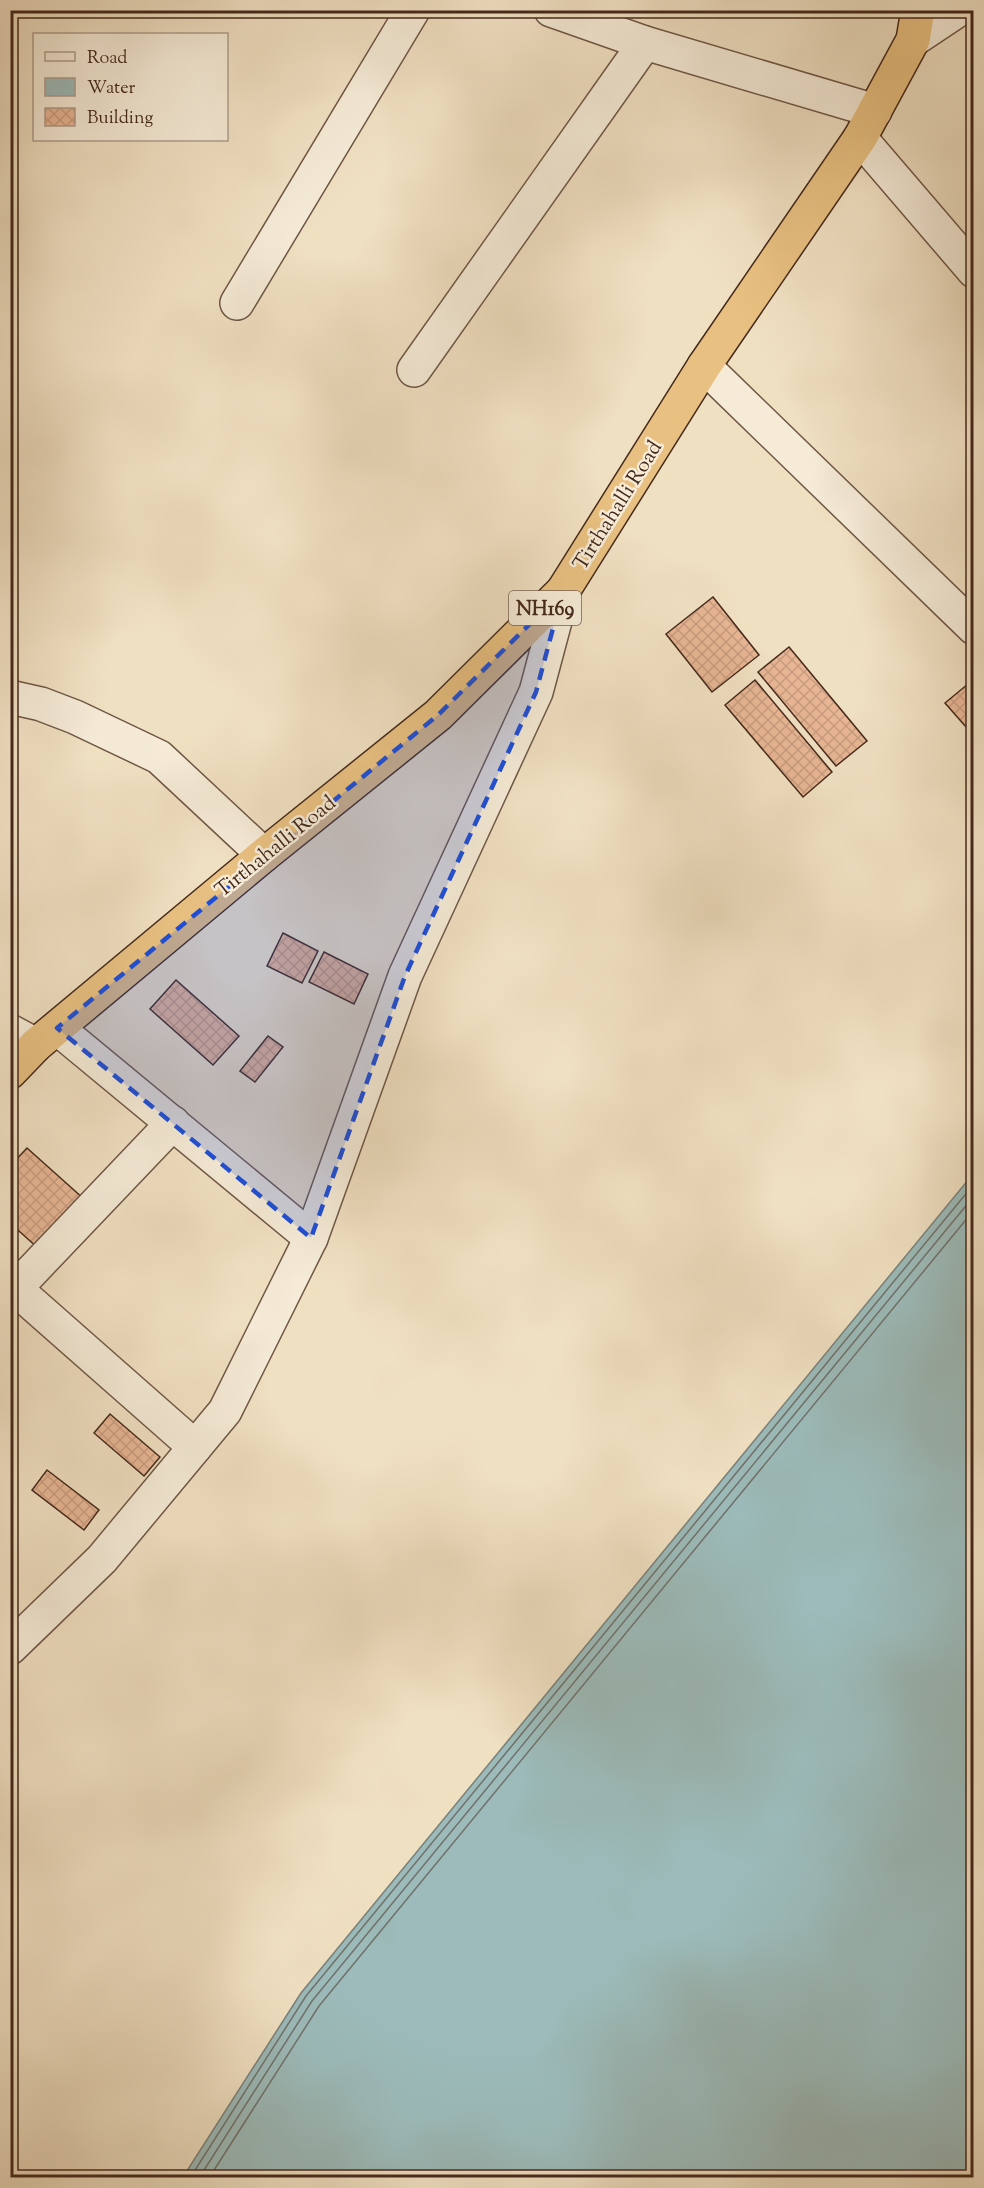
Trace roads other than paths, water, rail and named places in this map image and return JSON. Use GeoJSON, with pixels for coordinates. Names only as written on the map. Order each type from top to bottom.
{"type":"FeatureCollection","features":[{"type":"Feature","properties":{"kind":"highway","name":"Tirthahalli Road"},"geometry":{"type":"LineString","coordinates":[[10,1072],[35,1035],[438,715],[562,591],[704,366],[867,125],[916,25]]}},
{"type":"Feature","properties":{"kind":"street"},"geometry":{"type":"LineString","coordinates":[[237,303],[413,10]]}},
{"type":"Feature","properties":{"kind":"street"},"geometry":{"type":"LineString","coordinates":[[551,10],[867,125],[974,271]]}},
{"type":"Feature","properties":{"kind":"street"},"geometry":{"type":"LineString","coordinates":[[916,25],[958,10]]}},
{"type":"Feature","properties":{"kind":"street"},"geometry":{"type":"LineString","coordinates":[[414,370],[645,43]]}},
{"type":"Feature","properties":{"kind":"street"},"geometry":{"type":"LineString","coordinates":[[704,366],[974,628]]}},
{"type":"Feature","properties":{"kind":"street"},"geometry":{"type":"LineString","coordinates":[[10,1648],[102,1560],[225,1411],[311,1238],[405,976],[536,692],[562,591]]}},
{"type":"Feature","properties":{"kind":"street"},"geometry":{"type":"LineString","coordinates":[[10,697],[41,704],[75,717],[159,757],[264,855]]}},
{"type":"Feature","properties":{"kind":"street"},"geometry":{"type":"LineString","coordinates":[[35,1035],[172,1124],[311,1238]]}},
{"type":"Feature","properties":{"kind":"street"},"geometry":{"type":"LineString","coordinates":[[172,1124],[12,1289],[195,1447]]}},
{"type":"Feature","properties":{"kind":"water"},"geometry":{"type":"Polygon","coordinates":[[[973,1174],[973,2177],[183,2177],[301,1993],[973,1174]]]}}]}
